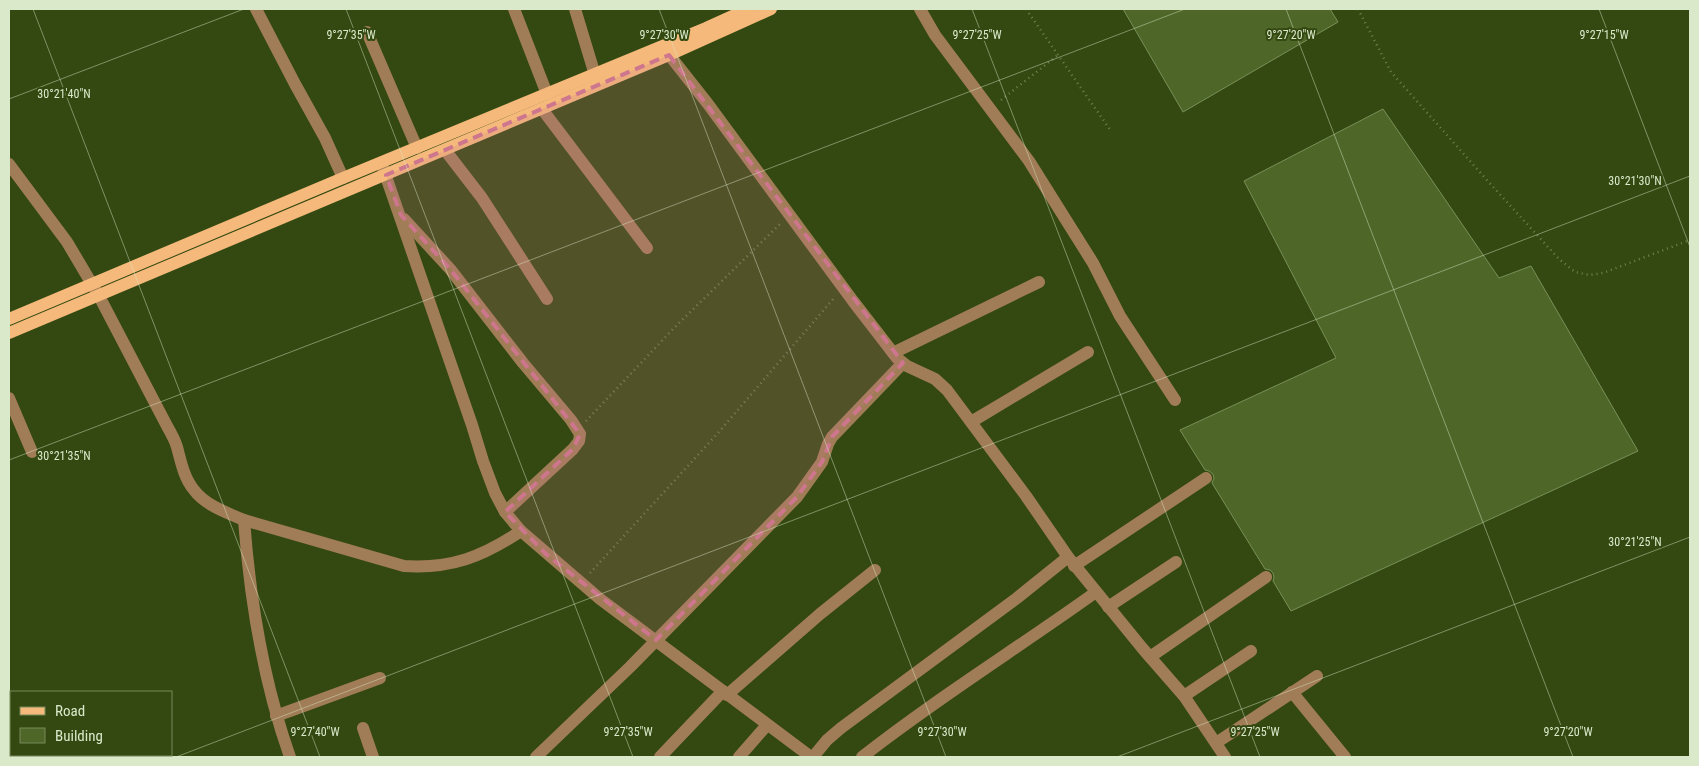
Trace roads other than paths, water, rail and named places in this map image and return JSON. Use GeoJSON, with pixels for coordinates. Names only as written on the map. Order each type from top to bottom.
{"type":"FeatureCollection","features":[{"type":"Feature","properties":{"kind":"main road"},"geometry":{"type":"LineString","coordinates":[[9,319],[343,178],[384,169],[446,150],[542,109],[748,9]]}},
{"type":"Feature","properties":{"kind":"main road"},"geometry":{"type":"LineString","coordinates":[[9,333],[99,296],[384,169],[417,148],[595,74],[666,50],[770,9]]}},
{"type":"Feature","properties":{"kind":"street"},"geometry":{"type":"LineString","coordinates":[[256,9],[325,138],[343,178]]}},
{"type":"Feature","properties":{"kind":"street"},"geometry":{"type":"LineString","coordinates":[[514,9],[547,94]]}},
{"type":"Feature","properties":{"kind":"street"},"geometry":{"type":"LineString","coordinates":[[575,9],[595,74]]}},
{"type":"Feature","properties":{"kind":"street"},"geometry":{"type":"LineString","coordinates":[[920,9],[935,35],[1028,160],[1093,263],[1120,316],[1175,400]]}},
{"type":"Feature","properties":{"kind":"street"},"geometry":{"type":"LineString","coordinates":[[367,32],[417,148]]}},
{"type":"Feature","properties":{"kind":"street"},"geometry":{"type":"LineString","coordinates":[[666,50],[893,353],[903,363],[935,379],[947,390],[1026,496],[1071,561],[1184,696],[1225,757]]}},
{"type":"Feature","properties":{"kind":"street"},"geometry":{"type":"LineString","coordinates":[[542,109],[646,248]]}},
{"type":"Feature","properties":{"kind":"street"},"geometry":{"type":"LineString","coordinates":[[446,150],[482,198],[548,299]]}},
{"type":"Feature","properties":{"kind":"street"},"geometry":{"type":"LineString","coordinates":[[9,164],[67,242],[99,296],[177,445],[180,461],[190,485],[202,498],[244,520],[404,566],[426,568],[468,559],[499,546],[520,531]]}},
{"type":"Feature","properties":{"kind":"street"},"geometry":{"type":"LineString","coordinates":[[384,169],[483,460],[495,493],[505,512],[520,531],[581,583],[767,725],[812,757],[841,728],[1017,598],[1071,561],[1206,478]]}},
{"type":"Feature","properties":{"kind":"street"},"geometry":{"type":"LineString","coordinates":[[400,215],[450,269],[578,429],[580,434],[579,441],[573,449],[505,512]]}},
{"type":"Feature","properties":{"kind":"street"},"geometry":{"type":"LineString","coordinates":[[893,353],[1039,282]]}},
{"type":"Feature","properties":{"kind":"street"},"geometry":{"type":"LineString","coordinates":[[971,422],[1088,352]]}},
{"type":"Feature","properties":{"kind":"street"},"geometry":{"type":"LineString","coordinates":[[536,757],[582,714],[797,497],[822,462],[832,437],[903,363]]}},
{"type":"Feature","properties":{"kind":"street"},"geometry":{"type":"LineString","coordinates":[[9,398],[32,452]]}},
{"type":"Feature","properties":{"kind":"street"},"geometry":{"type":"LineString","coordinates":[[244,520],[246,555],[259,637],[276,716],[290,757]]}},
{"type":"Feature","properties":{"kind":"street"},"geometry":{"type":"LineString","coordinates":[[1108,607],[1176,562]]}},
{"type":"Feature","properties":{"kind":"street"},"geometry":{"type":"LineString","coordinates":[[660,757],[725,693],[875,570]]}},
{"type":"Feature","properties":{"kind":"street"},"geometry":{"type":"LineString","coordinates":[[1150,657],[1266,577]]}},
{"type":"Feature","properties":{"kind":"street"},"geometry":{"type":"LineString","coordinates":[[862,757],[918,714],[1096,592]]}},
{"type":"Feature","properties":{"kind":"street"},"geometry":{"type":"LineString","coordinates":[[1184,696],[1251,651]]}},
{"type":"Feature","properties":{"kind":"street"},"geometry":{"type":"LineString","coordinates":[[1216,743],[1317,676]]}},
{"type":"Feature","properties":{"kind":"street"},"geometry":{"type":"LineString","coordinates":[[276,716],[380,678]]}},
{"type":"Feature","properties":{"kind":"street"},"geometry":{"type":"LineString","coordinates":[[1292,692],[1345,757]]}},
{"type":"Feature","properties":{"kind":"street"},"geometry":{"type":"LineString","coordinates":[[739,757],[767,725]]}},
{"type":"Feature","properties":{"kind":"street"},"geometry":{"type":"LineString","coordinates":[[363,728],[373,757]]}}]}
